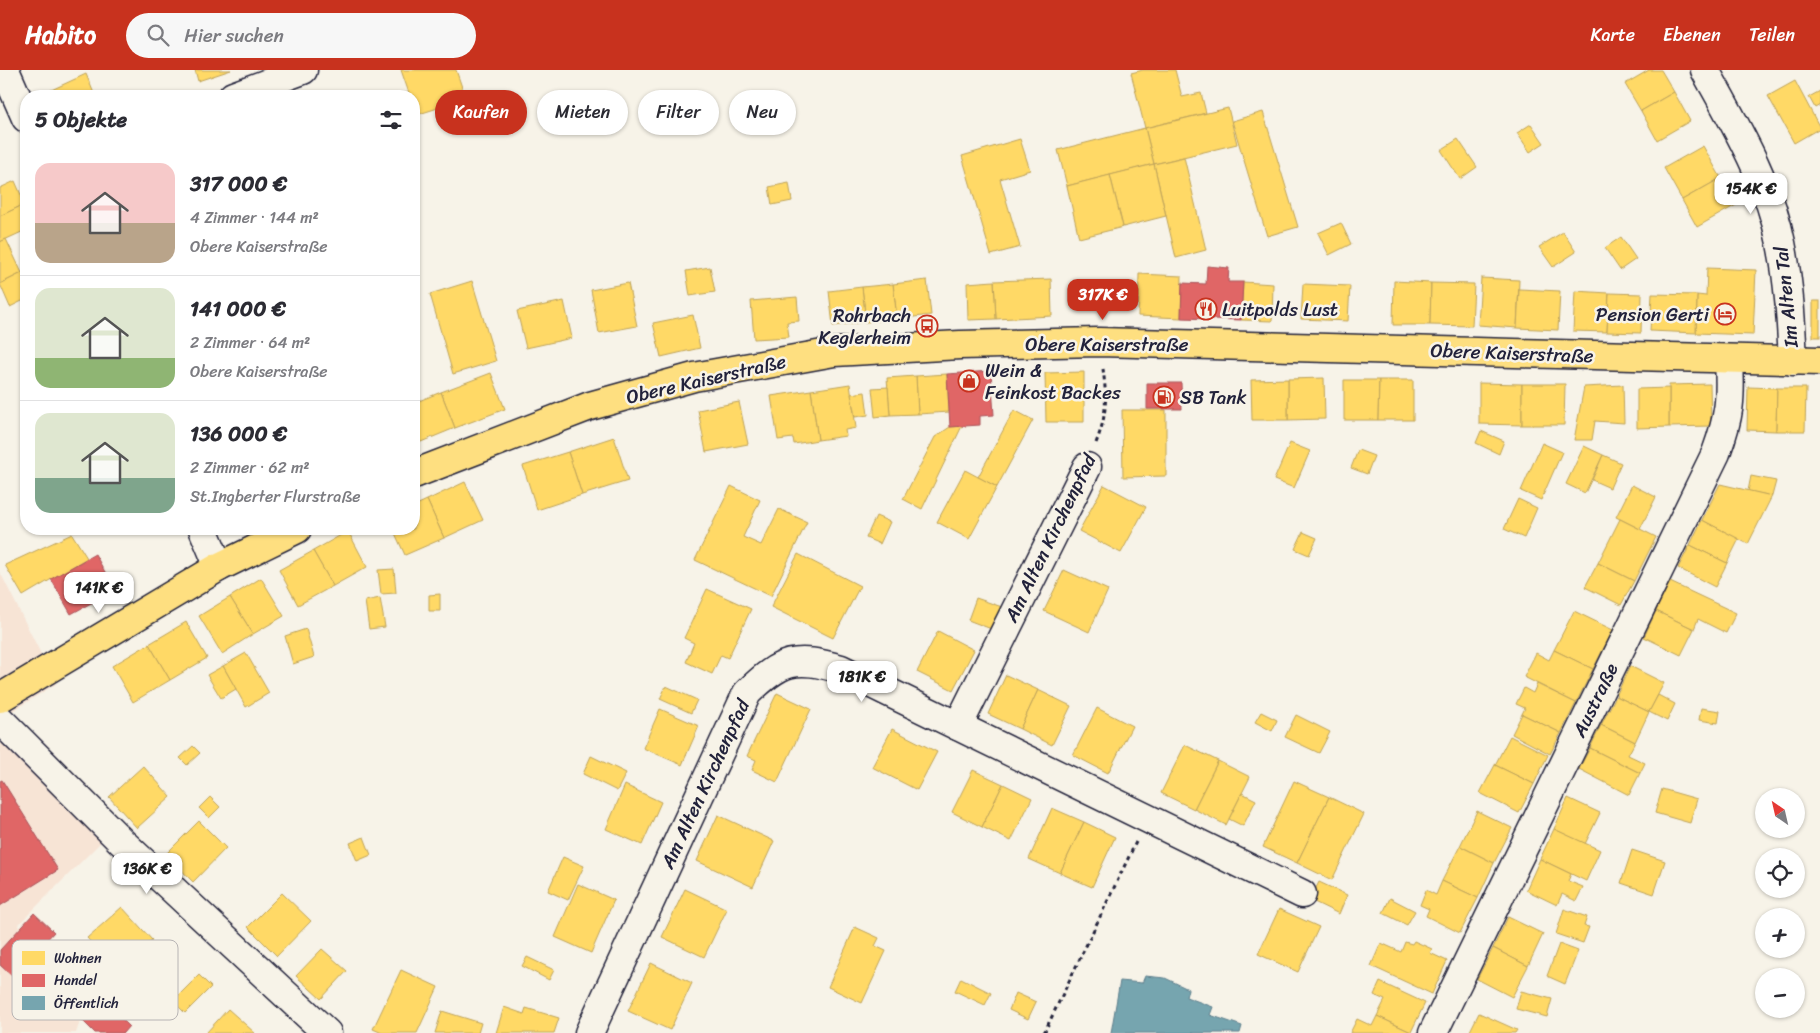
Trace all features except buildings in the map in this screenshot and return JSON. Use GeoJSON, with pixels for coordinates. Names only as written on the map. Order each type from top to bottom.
{"type":"FeatureCollection","features":[{"type":"Feature","properties":{"kind":"main road","name":"Obere Kaiserstraße"},"geometry":{"type":"LineString","coordinates":[[420,472],[590,406],[694,377],[834,352],[960,345],[1100,342],[1820,360]]}},
{"type":"Feature","properties":{"kind":"main road"},"geometry":{"type":"LineString","coordinates":[[0,698],[220,567],[285,535]]}},
{"type":"Feature","properties":{"kind":"street"},"geometry":{"type":"LineString","coordinates":[[5,70],[20,104]]}},
{"type":"Feature","properties":{"kind":"street"},"geometry":{"type":"LineString","coordinates":[[249,90],[303,70]]}},
{"type":"Feature","properties":{"kind":"street","name":"Im Alten Tal"},"geometry":{"type":"LineString","coordinates":[[1705,70],[1748,148],[1766,193],[1776,225],[1789,291],[1793,360]]}},
{"type":"Feature","properties":{"kind":"street","name":"Austraße"},"geometry":{"type":"LineString","coordinates":[[1433,1033],[1716,453],[1728,421],[1731,396],[1730,359]]}},
{"type":"Feature","properties":{"kind":"street","name":"Am Alten Kirchenpfad"},"geometry":{"type":"LineString","coordinates":[[958,726],[1087,467]]}},
{"type":"Feature","properties":{"kind":"street"},"geometry":{"type":"LineString","coordinates":[[206,535],[220,567]]}},
{"type":"Feature","properties":{"kind":"street","name":"Am Alten Kirchenpfad"},"geometry":{"type":"LineString","coordinates":[[589,1033],[747,693],[767,673],[786,664],[811,661],[841,669],[1302,894]]}},
{"type":"Feature","properties":{"kind":"street"},"geometry":{"type":"LineString","coordinates":[[0,720],[122,842],[327,1033]]}},
{"type":"Feature","properties":{"kind":"path","name":"Am Alten Kirchenpfad"},"geometry":{"type":"LineString","coordinates":[[1087,467],[1104,424],[1107,401],[1100,342]]}},
{"type":"Feature","properties":{"kind":"path"},"geometry":{"type":"LineString","coordinates":[[1044,1033],[1147,818]]}},
{"type":"Feature","properties":{"kind":"shaded area"},"geometry":{"type":"Polygon","coordinates":[[[0,572],[56,684],[0,719],[0,572]]]}},
{"type":"Feature","properties":{"kind":"shaded area"},"geometry":{"type":"Polygon","coordinates":[[[0,735],[101,842],[18,925],[33,940],[12,940],[12,1020],[80,1020],[76,1033],[0,1033],[0,735]]]}},
{"type":"Feature","properties":{"kind":"place","name":"Luitpolds Lust"},"geometry":{"type":"Point","coordinates":[1206,309]}},
{"type":"Feature","properties":{"kind":"place","name":"Pension Gerti"},"geometry":{"type":"Point","coordinates":[1725,314]}},
{"type":"Feature","properties":{"kind":"place","name":"Rohrbach Keglerheim"},"geometry":{"type":"Point","coordinates":[927,326]}},
{"type":"Feature","properties":{"kind":"place","name":"Wein & Feinkost Backes"},"geometry":{"type":"Point","coordinates":[969,381]}},
{"type":"Feature","properties":{"kind":"place","name":"SB Tank"},"geometry":{"type":"Point","coordinates":[1164,397]}}]}
